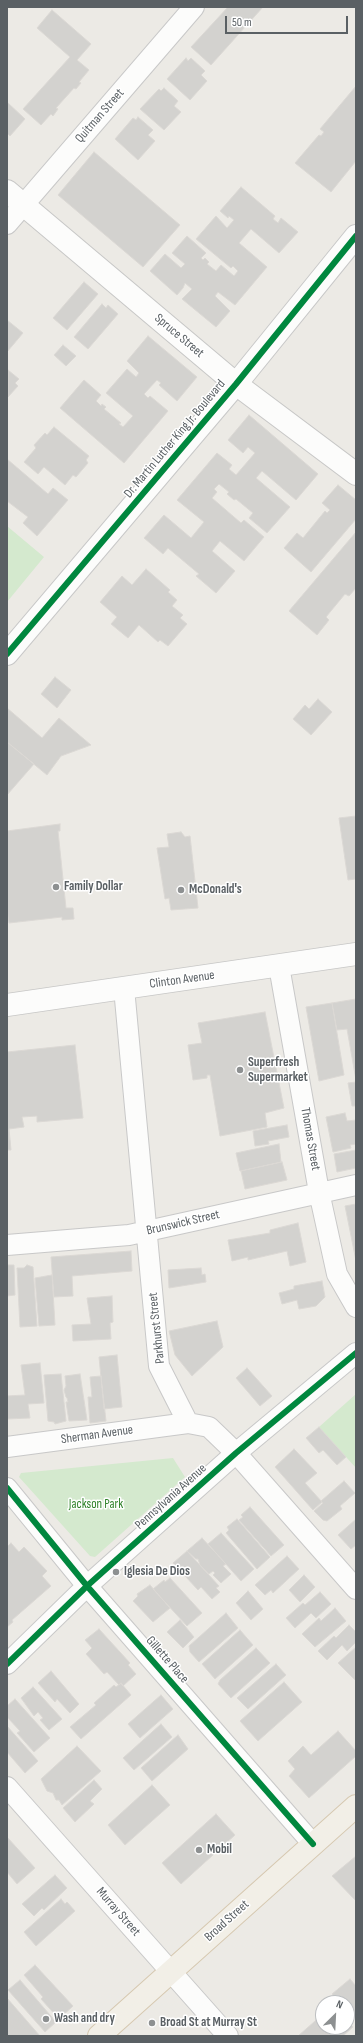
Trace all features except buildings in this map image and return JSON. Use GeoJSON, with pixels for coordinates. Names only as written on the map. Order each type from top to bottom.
{"type":"FeatureCollection","features":[{"type":"Feature","properties":{"kind":"main road","name":"Spruce Street"},"geometry":{"type":"LineString","coordinates":[[7,192],[236,384],[356,474]]}},
{"type":"Feature","properties":{"kind":"main road","name":"Dr. Martin Luther King Jr. Boulevard"},"geometry":{"type":"LineString","coordinates":[[7,654],[236,384],[356,236]]}},
{"type":"Feature","properties":{"kind":"main road","name":"Clinton Avenue"},"geometry":{"type":"LineString","coordinates":[[7,1005],[356,954]]}},
{"type":"Feature","properties":{"kind":"main road","name":"Broad Street"},"geometry":{"type":"LineString","coordinates":[[99,2036],[356,1806]]}},
{"type":"Feature","properties":{"kind":"street","name":"Quitman Street"},"geometry":{"type":"LineString","coordinates":[[7,224],[194,7]]}},
{"type":"Feature","properties":{"kind":"street","name":"Thomas Street"},"geometry":{"type":"LineString","coordinates":[[279,966],[319,1192],[336,1274],[356,1307]]}},
{"type":"Feature","properties":{"kind":"street","name":"Parkhurst Street"},"geometry":{"type":"LineString","coordinates":[[124,988],[159,1366],[188,1423]]}},
{"type":"Feature","properties":{"kind":"street","name":"Brunswick Street"},"geometry":{"type":"LineString","coordinates":[[7,1245],[129,1235],[356,1184]]}},
{"type":"Feature","properties":{"kind":"street","name":"Pennsylvania Avenue"},"geometry":{"type":"LineString","coordinates":[[7,1664],[87,1586],[236,1453],[356,1354]]}},
{"type":"Feature","properties":{"kind":"street","name":"Sherman Avenue"},"geometry":{"type":"LineString","coordinates":[[7,1447],[188,1423]]}},
{"type":"Feature","properties":{"kind":"street"},"geometry":{"type":"LineString","coordinates":[[188,1423],[209,1427],[236,1453],[356,1589]]}},
{"type":"Feature","properties":{"kind":"street","name":"Gillette Place"},"geometry":{"type":"LineString","coordinates":[[7,1488],[87,1586],[313,1844]]}},
{"type":"Feature","properties":{"kind":"street","name":"Murray Street"},"geometry":{"type":"LineString","coordinates":[[7,1788],[228,2036]]}},
{"type":"Feature","properties":{"kind":"green space"},"geometry":{"type":"Polygon","coordinates":[[[7,526],[44,557],[7,602],[7,526]]]}},
{"type":"Feature","properties":{"kind":"green space"},"geometry":{"type":"Polygon","coordinates":[[[356,1394],[356,1468],[319,1427],[356,1394]]]}},
{"type":"Feature","properties":{"kind":"green space","name":"Jackson Park"},"geometry":{"type":"Polygon","coordinates":[[[173,1458],[185,1477],[95,1557],[90,1556],[19,1477],[21,1473],[173,1458]]]}},
{"type":"Feature","properties":{"kind":"cycle path"},"geometry":{"type":"LineString","coordinates":[[7,654],[236,384],[356,236]]}},
{"type":"Feature","properties":{"kind":"cycle path"},"geometry":{"type":"LineString","coordinates":[[7,1664],[87,1586],[236,1453],[356,1353]]}},
{"type":"Feature","properties":{"kind":"cycle path"},"geometry":{"type":"LineString","coordinates":[[7,1488],[87,1586],[313,1844]]}},
{"type":"Feature","properties":{"kind":"place","name":"Family Dollar"},"geometry":{"type":"Point","coordinates":[56,887]}},
{"type":"Feature","properties":{"kind":"place","name":"McDonald's"},"geometry":{"type":"Point","coordinates":[181,890]}},
{"type":"Feature","properties":{"kind":"place","name":"Superfresh Supermarket"},"geometry":{"type":"Point","coordinates":[240,1070]}},
{"type":"Feature","properties":{"kind":"place","name":"Iglesia De Dios"},"geometry":{"type":"Point","coordinates":[116,1572]}},
{"type":"Feature","properties":{"kind":"place","name":"Mobil"},"geometry":{"type":"Point","coordinates":[199,1850]}},
{"type":"Feature","properties":{"kind":"place","name":"Wash and dry"},"geometry":{"type":"Point","coordinates":[46,2019]}},
{"type":"Feature","properties":{"kind":"place","name":"Broad St at Murray St"},"geometry":{"type":"Point","coordinates":[152,2023]}}]}
